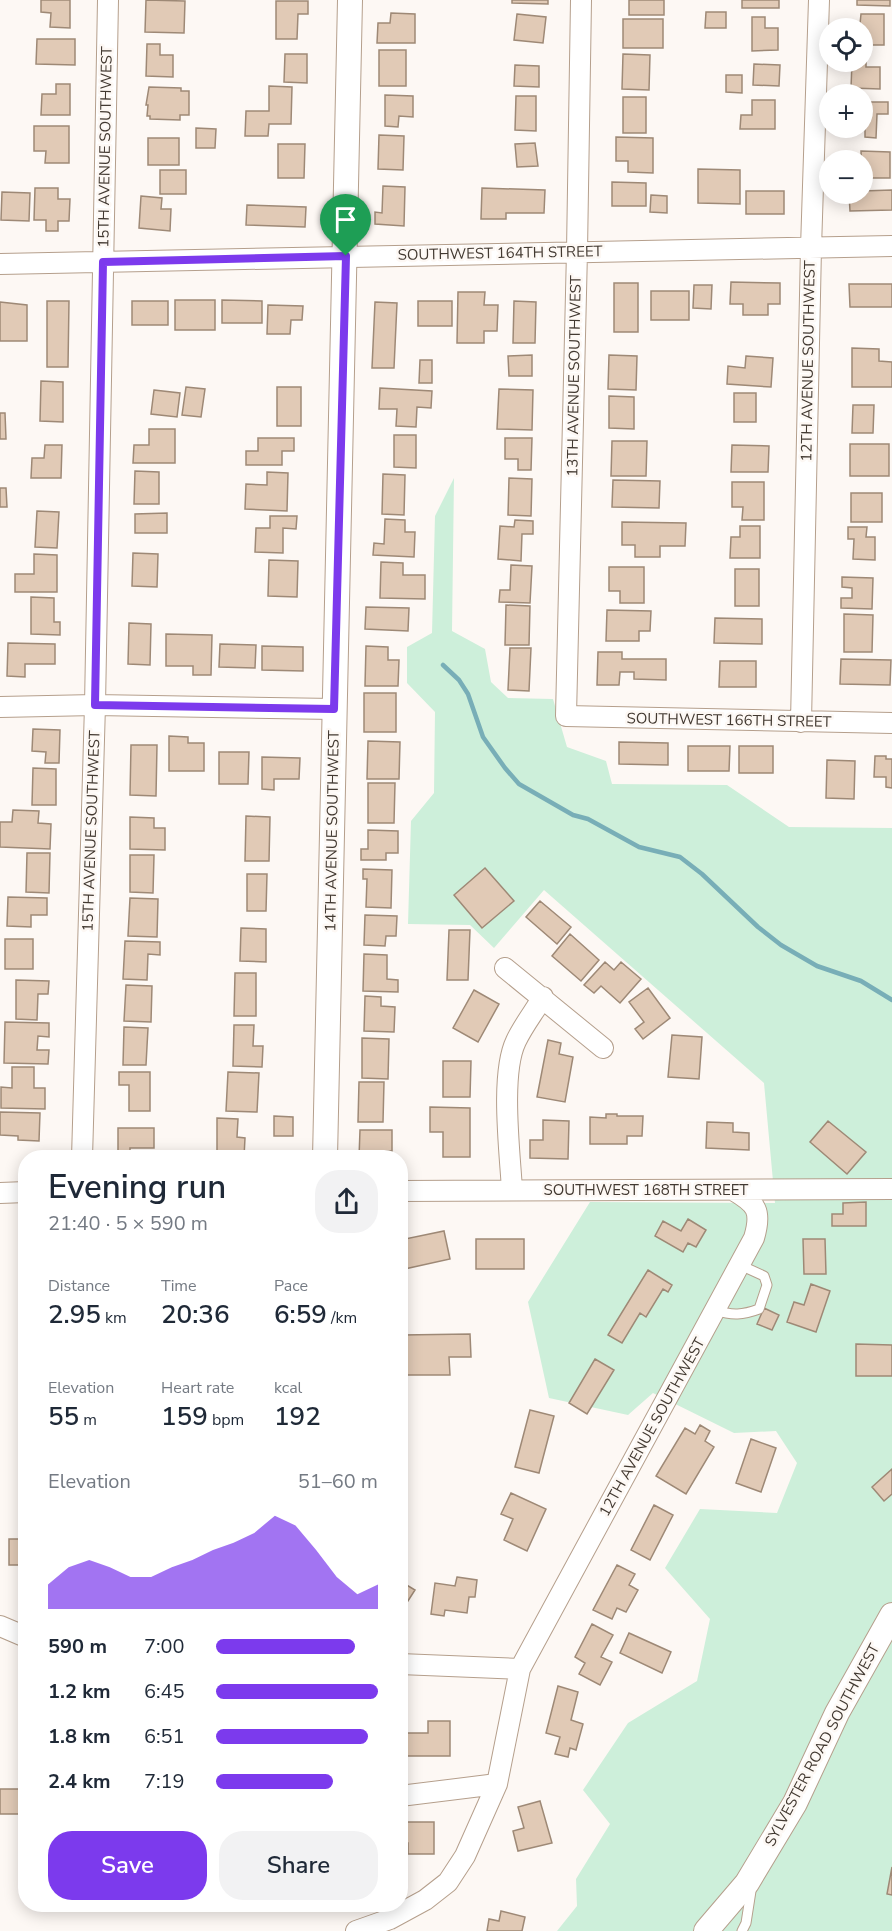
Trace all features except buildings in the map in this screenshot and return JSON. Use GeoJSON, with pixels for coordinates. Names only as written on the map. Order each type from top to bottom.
{"type":"FeatureCollection","features":[{"type":"Feature","properties":{"kind":"street","name":"15TH AVENUE SOUTHWEST"},"geometry":{"type":"LineString","coordinates":[[82,1150],[95,705],[108,0]]}},
{"type":"Feature","properties":{"kind":"street","name":"14TH AVENUE SOUTHWEST"},"geometry":{"type":"LineString","coordinates":[[325,1150],[350,0]]}},
{"type":"Feature","properties":{"kind":"street","name":"13TH AVENUE SOUTHWEST"},"geometry":{"type":"LineString","coordinates":[[566,716],[581,0]]}},
{"type":"Feature","properties":{"kind":"street","name":"12TH AVENUE SOUTHWEST"},"geometry":{"type":"LineString","coordinates":[[801,722],[811,248],[819,0]]}},
{"type":"Feature","properties":{"kind":"street","name":"SOUTHWEST 164TH STREET"},"geometry":{"type":"LineString","coordinates":[[0,264],[892,246]]}},
{"type":"Feature","properties":{"kind":"street"},"geometry":{"type":"LineString","coordinates":[[0,707],[95,705],[334,709]]}},
{"type":"Feature","properties":{"kind":"street","name":"SOUTHWEST 166TH STREET"},"geometry":{"type":"LineString","coordinates":[[566,716],[892,723]]}},
{"type":"Feature","properties":{"kind":"street"},"geometry":{"type":"LineString","coordinates":[[506,968],[603,1048]]}},
{"type":"Feature","properties":{"kind":"street"},"geometry":{"type":"LineString","coordinates":[[512,1190],[507,1099],[509,1068],[515,1043],[543,997]]}},
{"type":"Feature","properties":{"kind":"street","name":"SOUTHWEST 168TH STREET"},"geometry":{"type":"LineString","coordinates":[[408,1191],[892,1189]]}},
{"type":"Feature","properties":{"kind":"street","name":"12TH AVENUE SOUTHWEST"},"geometry":{"type":"LineString","coordinates":[[498,1784],[520,1670],[754,1238],[759,1217],[756,1208],[749,1200],[733,1190]]}},
{"type":"Feature","properties":{"kind":"street"},"geometry":{"type":"LineString","coordinates":[[0,1193],[18,1192]]}},
{"type":"Feature","properties":{"kind":"street","name":"SYLVESTER ROAD SOUTHWEST"},"geometry":{"type":"LineString","coordinates":[[706,1931],[747,1882],[795,1803],[837,1713],[892,1615]]}},
{"type":"Feature","properties":{"kind":"street"},"geometry":{"type":"LineString","coordinates":[[0,1626],[18,1634]]}},
{"type":"Feature","properties":{"kind":"street"},"geometry":{"type":"LineString","coordinates":[[408,1664],[520,1670]]}},
{"type":"Feature","properties":{"kind":"street"},"geometry":{"type":"LineString","coordinates":[[408,1795],[498,1784]]}},
{"type":"Feature","properties":{"kind":"street"},"geometry":{"type":"LineString","coordinates":[[408,1909],[448,1882],[465,1856],[498,1784]]}},
{"type":"Feature","properties":{"kind":"street"},"geometry":{"type":"LineString","coordinates":[[356,1931],[403,1912]]}},
{"type":"Feature","properties":{"kind":"lane"},"geometry":{"type":"LineString","coordinates":[[716,1310],[728,1314],[744,1315],[759,1309],[767,1285],[764,1276],[740,1264]]}},
{"type":"Feature","properties":{"kind":"lane"},"geometry":{"type":"LineString","coordinates":[[742,1931],[746,1923],[751,1891],[747,1882]]}},
{"type":"Feature","properties":{"kind":"green space"},"geometry":{"type":"Polygon","coordinates":[[[454,478],[452,631],[485,649],[491,682],[508,698],[553,699],[567,747],[606,761],[612,784],[727,785],[789,827],[892,828],[892,1931],[557,1931],[577,1906],[576,1879],[610,1824],[583,1790],[628,1723],[697,1681],[710,1619],[665,1568],[700,1509],[777,1513],[797,1463],[776,1431],[734,1433],[653,1393],[628,1415],[549,1398],[528,1302],[590,1202],[775,1203],[764,1083],[544,890],[494,948],[470,925],[408,924],[411,821],[434,793],[435,712],[407,683],[407,647],[432,633],[435,516],[454,478]]]}},
{"type":"Feature","properties":{"kind":"waterway"},"geometry":{"type":"LineString","coordinates":[[443,665],[459,680],[468,694],[483,737],[519,784],[573,815],[588,819],[639,847],[680,857],[781,945],[817,966],[861,981],[892,1000]]}},
{"type":"Feature","properties":{"kind":"route"},"geometry":{"type":"LineString","coordinates":[[346,256],[334,709],[95,705],[103,262],[346,256]]}}]}
